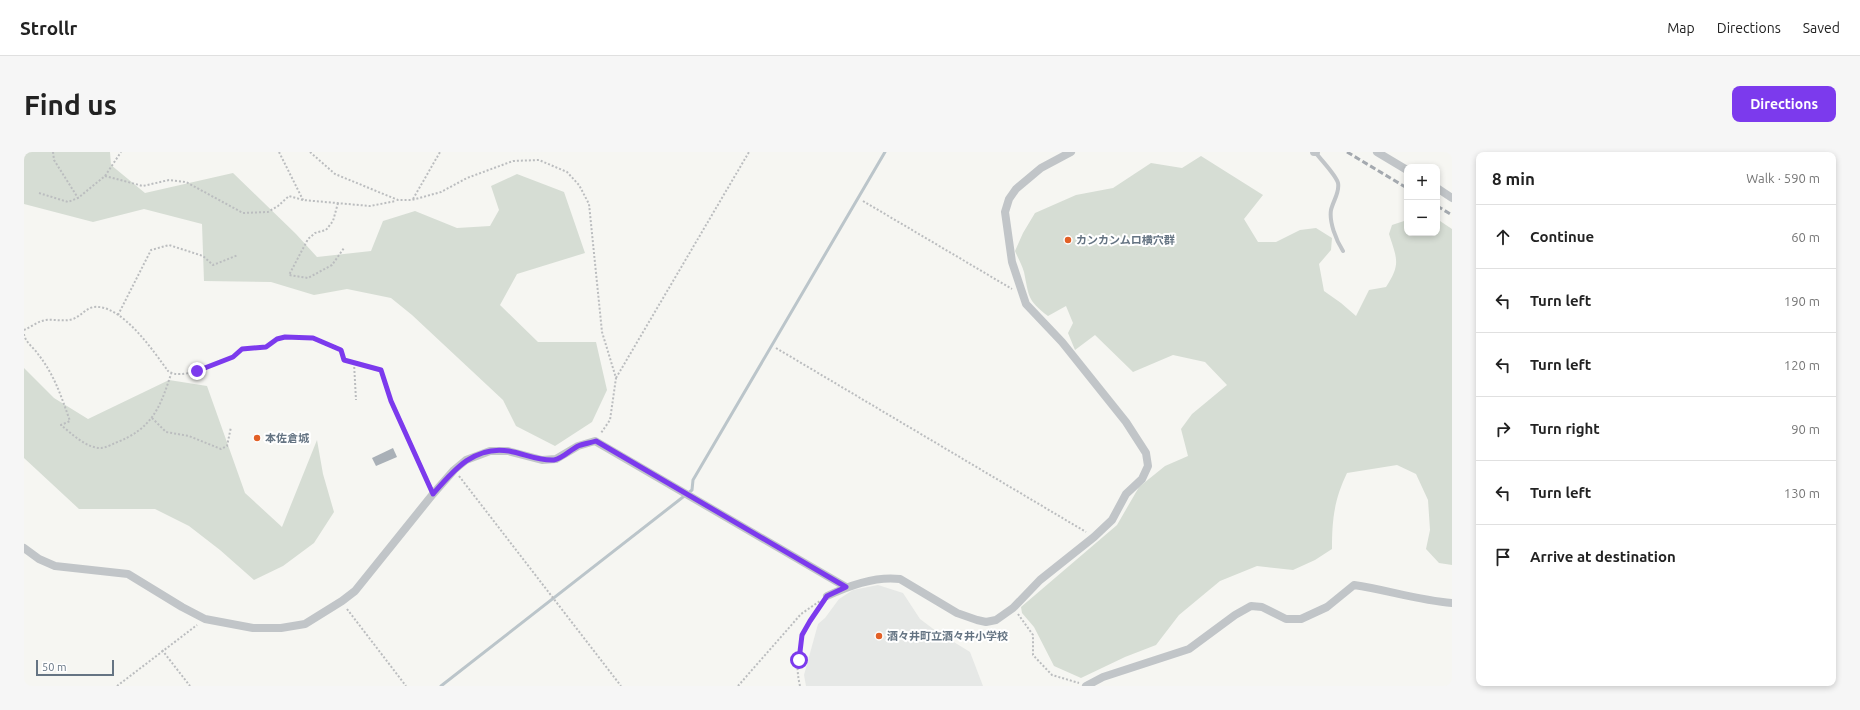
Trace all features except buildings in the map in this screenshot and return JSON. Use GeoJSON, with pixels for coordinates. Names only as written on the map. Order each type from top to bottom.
{"type":"FeatureCollection","features":[{"type":"Feature","properties":{"kind":"street"},"geometry":{"type":"LineString","coordinates":[[827,596],[846,587],[890,578],[900,579],[957,613],[986,622],[1003,616],[1013,608],[1040,580],[1094,537],[1112,520],[1126,494],[1142,479],[1148,466],[1146,453],[1126,422],[1062,342],[1026,304],[1012,262],[1005,212],[1009,199],[1016,189],[1041,168],[1071,152]]}},
{"type":"Feature","properties":{"kind":"street"},"geometry":{"type":"LineString","coordinates":[[1378,152],[1404,168]]}},
{"type":"Feature","properties":{"kind":"street"},"geometry":{"type":"LineString","coordinates":[[1440,190],[1452,198]]}},
{"type":"Feature","properties":{"kind":"street"},"geometry":{"type":"LineString","coordinates":[[24,548],[39,559],[55,566],[128,574],[182,607],[205,619],[253,628],[281,628],[305,624],[355,591],[433,494],[454,470],[466,460],[490,451],[508,451],[542,460],[556,459],[578,446],[596,441],[846,587]]}},
{"type":"Feature","properties":{"kind":"street"},"geometry":{"type":"LineString","coordinates":[[1087,686],[1103,677],[1189,649],[1235,615],[1251,606],[1262,607],[1286,619],[1301,619],[1327,607],[1354,585],[1385,590],[1425,600],[1452,604]]}},
{"type":"Feature","properties":{"kind":"lane"},"geometry":{"type":"LineString","coordinates":[[1315,152],[1338,182],[1338,190],[1331,210],[1338,243],[1343,251]]}},
{"type":"Feature","properties":{"kind":"lane"},"geometry":{"type":"LineString","coordinates":[[391,401],[433,494]]}},
{"type":"Feature","properties":{"kind":"path"},"geometry":{"type":"LineString","coordinates":[[53,152],[54,160],[78,198]]}},
{"type":"Feature","properties":{"kind":"path"},"geometry":{"type":"LineString","coordinates":[[39,193],[68,202],[78,198],[105,176],[121,152]]}},
{"type":"Feature","properties":{"kind":"path"},"geometry":{"type":"LineString","coordinates":[[279,152],[304,200]]}},
{"type":"Feature","properties":{"kind":"path"},"geometry":{"type":"LineString","coordinates":[[310,152],[335,174],[398,200]]}},
{"type":"Feature","properties":{"kind":"path"},"geometry":{"type":"LineString","coordinates":[[412,200],[440,152]]}},
{"type":"Feature","properties":{"kind":"path"},"geometry":{"type":"LineString","coordinates":[[596,441],[610,420],[616,378],[749,152]]}},
{"type":"Feature","properties":{"kind":"path"},"geometry":{"type":"LineString","coordinates":[[105,176],[143,186],[169,180],[186,182],[243,213],[268,212],[278,206],[289,196],[304,200],[370,206],[398,200],[412,200],[442,192],[467,178],[513,161],[539,160],[567,172],[579,185],[589,204],[602,332],[616,378]]}},
{"type":"Feature","properties":{"kind":"path"},"geometry":{"type":"LineString","coordinates":[[863,201],[1023,296]]}},
{"type":"Feature","properties":{"kind":"path"},"geometry":{"type":"LineString","coordinates":[[338,203],[333,221],[326,230],[315,233],[308,239],[289,275],[308,278],[332,265],[344,248]]}},
{"type":"Feature","properties":{"kind":"path"},"geometry":{"type":"LineString","coordinates":[[118,315],[151,250],[169,245],[203,256],[214,266],[238,255]]}},
{"type":"Feature","properties":{"kind":"path"},"geometry":{"type":"LineString","coordinates":[[24,330],[42,321],[74,319],[88,309],[100,307],[118,315],[144,339],[171,374],[180,375],[197,371],[233,357],[242,349],[266,347],[277,339],[285,337],[313,338],[341,350],[344,360],[381,370],[391,401]]}},
{"type":"Feature","properties":{"kind":"path"},"geometry":{"type":"LineString","coordinates":[[24,334],[25,338],[38,353],[54,378],[70,422],[61,425],[86,444],[102,448],[124,440],[139,430],[152,418],[161,404],[171,374]]}},
{"type":"Feature","properties":{"kind":"path"},"geometry":{"type":"LineString","coordinates":[[776,348],[1094,537]]}},
{"type":"Feature","properties":{"kind":"path"},"geometry":{"type":"LineString","coordinates":[[354,363],[356,400]]}},
{"type":"Feature","properties":{"kind":"path"},"geometry":{"type":"LineString","coordinates":[[152,418],[166,432],[189,436],[221,449],[227,446],[231,427]]}},
{"type":"Feature","properties":{"kind":"path"},"geometry":{"type":"LineString","coordinates":[[454,470],[621,686]]}},
{"type":"Feature","properties":{"kind":"path"},"geometry":{"type":"LineString","coordinates":[[738,686],[801,614],[827,596]]}},
{"type":"Feature","properties":{"kind":"path"},"geometry":{"type":"LineString","coordinates":[[800,686],[797,674],[802,635],[827,596]]}},
{"type":"Feature","properties":{"kind":"path"},"geometry":{"type":"LineString","coordinates":[[342,601],[406,686]]}},
{"type":"Feature","properties":{"kind":"path"},"geometry":{"type":"LineString","coordinates":[[1013,608],[1033,635],[1033,655],[1047,670],[1052,675],[1087,686]]}},
{"type":"Feature","properties":{"kind":"path"},"geometry":{"type":"LineString","coordinates":[[117,686],[162,650],[205,619]]}},
{"type":"Feature","properties":{"kind":"path"},"geometry":{"type":"LineString","coordinates":[[162,650],[190,686]]}},
{"type":"Feature","properties":{"kind":"shaded area"},"geometry":{"type":"Polygon","coordinates":[[[24,152],[110,152],[111,165],[145,193],[233,173],[296,234],[317,257],[371,251],[383,221],[415,211],[457,228],[490,226],[499,210],[491,186],[517,174],[564,192],[585,253],[517,274],[500,305],[538,342],[596,342],[607,390],[592,422],[555,446],[516,426],[503,400],[412,315],[391,298],[347,289],[314,295],[271,282],[204,281],[202,224],[144,209],[93,222],[24,204],[24,152]]]}},
{"type":"Feature","properties":{"kind":"shaded area"},"geometry":{"type":"Polygon","coordinates":[[[1201,156],[1263,195],[1244,219],[1258,242],[1276,242],[1300,230],[1316,228],[1332,238],[1331,250],[1319,264],[1324,291],[1356,316],[1369,290],[1386,287],[1394,273],[1396,267],[1396,256],[1389,234],[1392,225],[1404,221],[1404,236],[1440,236],[1440,221],[1452,229],[1452,565],[1439,563],[1426,549],[1430,530],[1428,500],[1416,474],[1397,465],[1347,473],[1339,492],[1335,510],[1332,549],[1315,560],[1293,570],[1257,566],[1220,581],[1179,615],[1156,645],[1125,657],[1081,678],[1054,666],[1034,627],[1022,613],[1021,607],[1117,525],[1139,487],[1165,466],[1188,456],[1181,429],[1192,414],[1227,385],[1205,362],[1173,355],[1133,372],[1095,335],[1075,350],[1068,333],[1073,323],[1066,306],[1048,316],[1036,306],[1028,292],[1023,269],[1015,251],[1023,233],[1035,213],[1076,195],[1113,188],[1151,163],[1182,168],[1201,156]]]}},
{"type":"Feature","properties":{"kind":"shaded area"},"geometry":{"type":"Polygon","coordinates":[[[24,368],[54,398],[88,419],[169,380],[207,386],[245,493],[282,527],[317,440],[323,474],[334,512],[314,543],[283,566],[254,580],[220,550],[189,526],[155,509],[79,509],[24,458],[24,368]]]}},
{"type":"Feature","properties":{"kind":"shaded area","name":"酒々井町立酒々井小学校"},"geometry":{"type":"Polygon","coordinates":[[[878,585],[903,593],[920,619],[936,631],[970,652],[983,686],[806,686],[804,675],[818,624],[825,618],[839,599],[853,590],[878,585]]]}},
{"type":"Feature","properties":{"kind":"waterway"},"geometry":{"type":"LineString","coordinates":[[441,686],[692,490],[693,480],[885,152]]}},
{"type":"Feature","properties":{"kind":"railway"},"geometry":{"type":"LineString","coordinates":[[1347,152],[1404,186]]}},
{"type":"Feature","properties":{"kind":"railway"},"geometry":{"type":"LineString","coordinates":[[1440,208],[1452,215]]}},
{"type":"Feature","properties":{"kind":"place","name":"カンカンムロ横穴群"},"geometry":{"type":"Point","coordinates":[1068,240]}},
{"type":"Feature","properties":{"kind":"place","name":"本佐倉城"},"geometry":{"type":"Point","coordinates":[257,438]}},
{"type":"Feature","properties":{"kind":"place","name":"酒々井町立酒々井小学校"},"geometry":{"type":"Point","coordinates":[879,636]}},
{"type":"Feature","properties":{"kind":"route"},"geometry":{"type":"LineString","coordinates":[[197,371],[233,357],[242,349],[266,347],[277,339],[285,337],[313,338],[341,350],[344,360],[381,370],[391,401],[410,446],[433,494],[454,470],[466,460],[490,451],[508,451],[542,460],[556,459],[578,446],[596,441],[846,587],[827,596],[810,621],[802,635],[799,660]]}}]}
